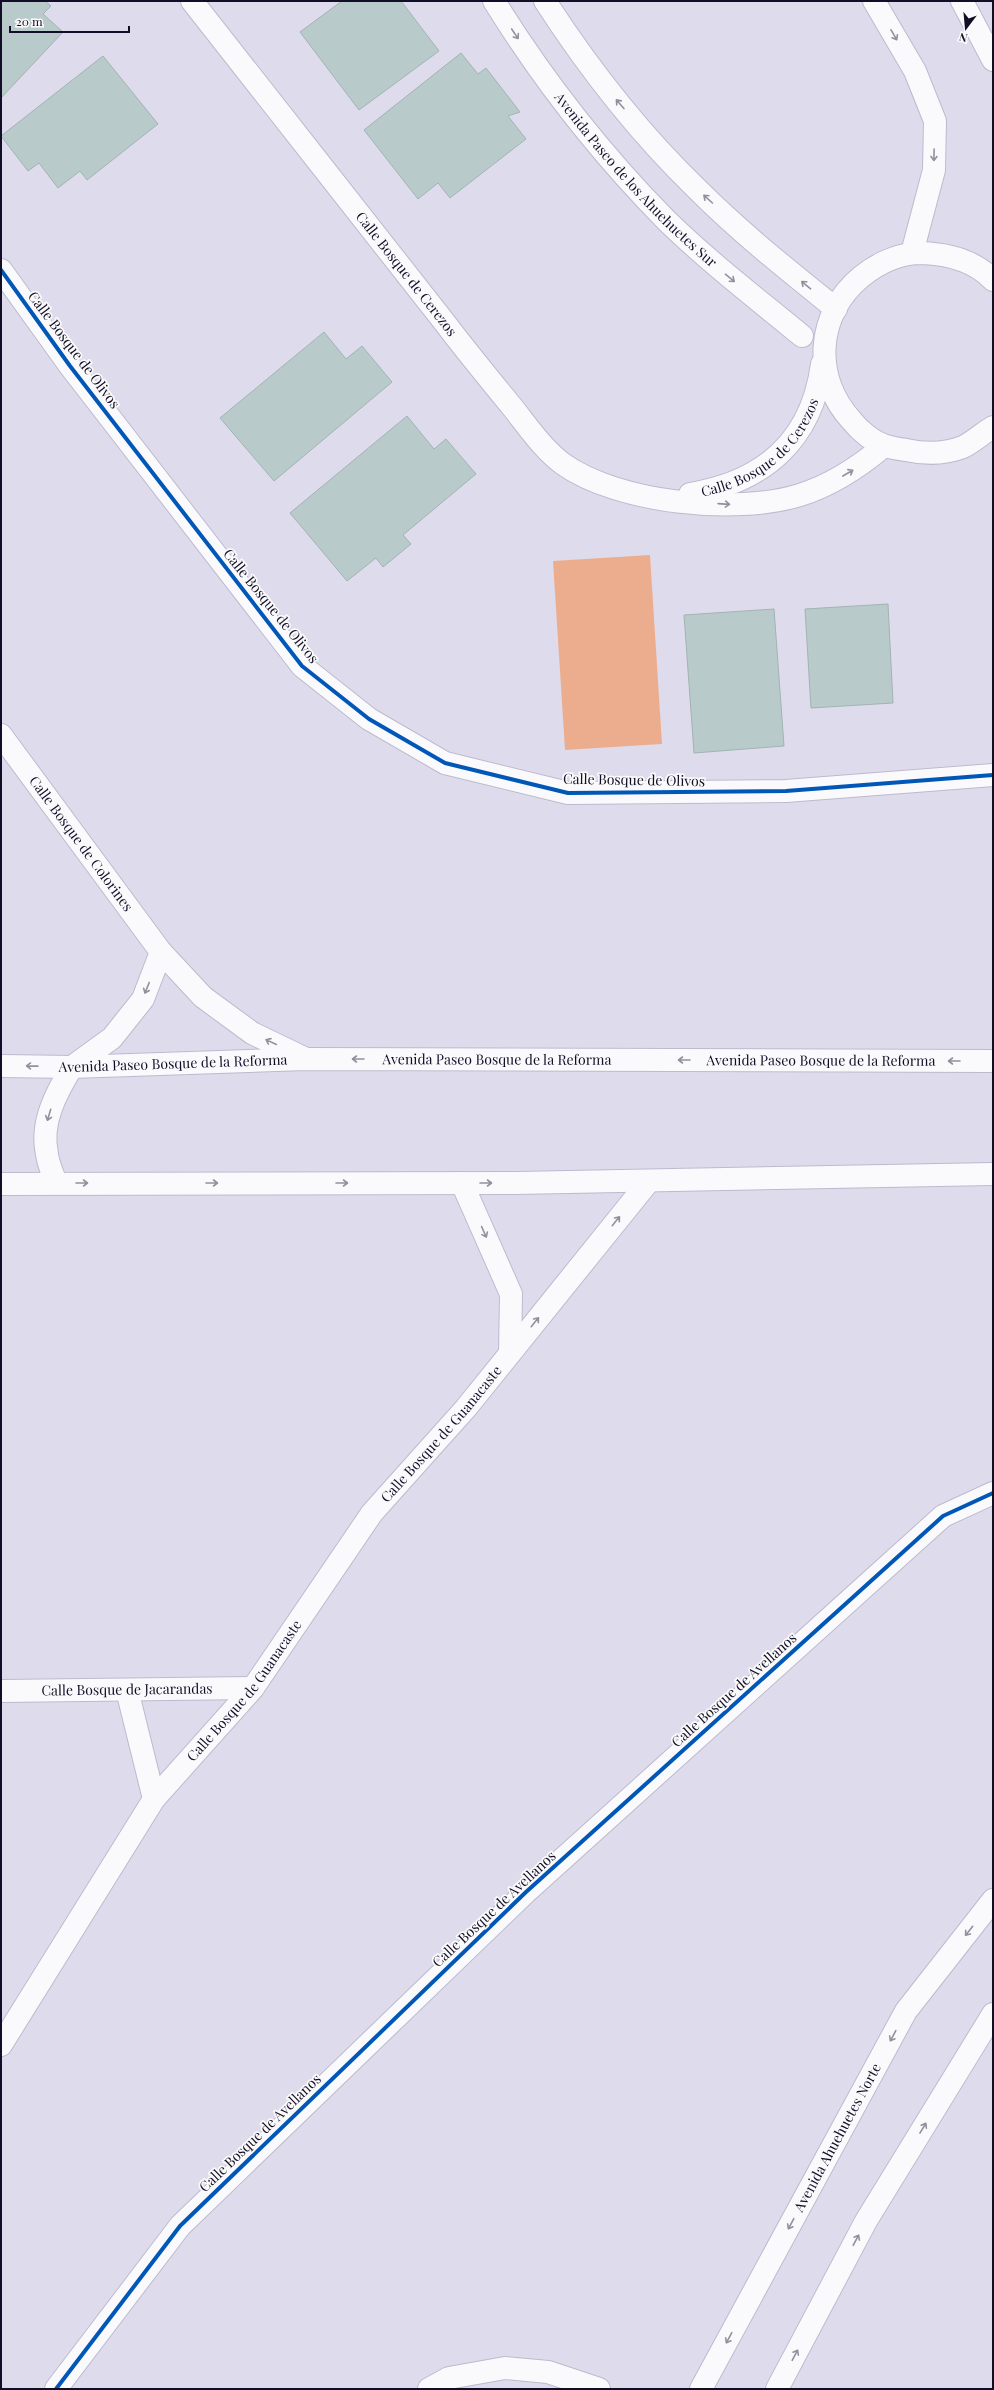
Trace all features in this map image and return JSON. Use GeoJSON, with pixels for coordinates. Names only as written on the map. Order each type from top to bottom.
{"type":"FeatureCollection","features":[{"type":"Feature","properties":{"kind":"street","name":"Calle Bosque de Cerezos"},"geometry":{"type":"LineString","coordinates":[[192,1],[541,443],[561,463],[585,478],[609,487],[657,499],[730,505],[765,503],[800,495],[830,483],[859,466],[884,446]]}},
{"type":"Feature","properties":{"kind":"street","name":"Avenida Paseo de los Ahuehuetes Sur"},"geometry":{"type":"LineString","coordinates":[[494,1],[544,75],[582,126],[623,174],[667,220],[725,273],[802,336]]}},
{"type":"Feature","properties":{"kind":"street"},"geometry":{"type":"LineString","coordinates":[[546,1],[579,50],[616,99],[697,190],[754,242],[836,309]]}},
{"type":"Feature","properties":{"kind":"street"},"geometry":{"type":"LineString","coordinates":[[874,1],[916,71],[935,121],[934,170],[912,253],[939,254],[966,261],[993,280]]}},
{"type":"Feature","properties":{"kind":"street"},"geometry":{"type":"LineString","coordinates":[[962,1],[993,60]]}},
{"type":"Feature","properties":{"kind":"street","name":"Calle Bosque de Cerezos"},"geometry":{"type":"LineString","coordinates":[[657,499],[718,489],[745,478],[767,465],[789,443],[801,428],[813,405],[820,381],[828,322],[846,289],[875,265],[912,253]]}},
{"type":"Feature","properties":{"kind":"street","name":"Calle Bosque de Olivos"},"geometry":{"type":"LineString","coordinates":[[1,270],[70,366],[302,666],[369,720],[445,763],[568,793],[786,791],[993,775]]}},
{"type":"Feature","properties":{"kind":"street"},"geometry":{"type":"LineString","coordinates":[[823,356],[828,384],[841,409],[860,430],[884,446],[924,454],[962,447],[993,427]]}},
{"type":"Feature","properties":{"kind":"street","name":"Calle Bosque de Colorines"},"geometry":{"type":"LineString","coordinates":[[1,735],[161,952],[203,997],[246,1028],[306,1058]]}},
{"type":"Feature","properties":{"kind":"street"},"geometry":{"type":"LineString","coordinates":[[56,1183],[46,1153],[47,1119],[57,1091],[72,1067],[112,1038],[143,999],[161,952]]}},
{"type":"Feature","properties":{"kind":"street","name":"Avenida Paseo Bosque de la Reforma"},"geometry":{"type":"LineString","coordinates":[[1,1066],[72,1067],[306,1058],[993,1061]]}},
{"type":"Feature","properties":{"kind":"street"},"geometry":{"type":"LineString","coordinates":[[1,1184],[462,1183],[993,1174]]}},
{"type":"Feature","properties":{"kind":"street","name":"Calle Bosque de Guanacaste"},"geometry":{"type":"LineString","coordinates":[[1,2045],[154,1799],[253,1688],[372,1513],[466,1408],[649,1181]]}},
{"type":"Feature","properties":{"kind":"street","name":"Calle Bosque de Guanacaste"},"geometry":{"type":"LineString","coordinates":[[462,1183],[512,1294],[510,1353]]}},
{"type":"Feature","properties":{"kind":"street","name":"Calle Bosque de Avellanos"},"geometry":{"type":"LineString","coordinates":[[56,2389],[180,2226],[520,1897],[943,1516],[993,1492]]}},
{"type":"Feature","properties":{"kind":"street","name":"Calle Bosque de Jacarandas"},"geometry":{"type":"LineString","coordinates":[[1,1691],[253,1688]]}},
{"type":"Feature","properties":{"kind":"street"},"geometry":{"type":"LineString","coordinates":[[127,1690],[154,1799]]}},
{"type":"Feature","properties":{"kind":"street","name":"Avenida Ahuehuetes Norte"},"geometry":{"type":"LineString","coordinates":[[701,2389],[906,2011],[993,1900]]}},
{"type":"Feature","properties":{"kind":"street"},"geometry":{"type":"LineString","coordinates":[[777,2389],[866,2221],[993,2014]]}},
{"type":"Feature","properties":{"kind":"street"},"geometry":{"type":"LineString","coordinates":[[429,2389],[449,2378],[505,2368],[548,2372],[599,2389]]}},
{"type":"Feature","properties":{"kind":"shaded area"},"geometry":{"type":"Polygon","coordinates":[[[650,555],[662,744],[565,750],[553,561],[650,555]]]}},
{"type":"Feature","properties":{"kind":"building"},"geometry":{"type":"Polygon","coordinates":[[[1,1],[45,1],[51,6],[43,14],[63,32],[1,98],[1,1]]]}},
{"type":"Feature","properties":{"kind":"building"},"geometry":{"type":"Polygon","coordinates":[[[342,1],[401,1],[439,51],[359,110],[300,32],[342,1]]]}},
{"type":"Feature","properties":{"kind":"building"},"geometry":{"type":"Polygon","coordinates":[[[461,53],[478,74],[486,68],[520,112],[508,116],[526,139],[450,198],[438,183],[418,199],[364,130],[461,53]]]}},
{"type":"Feature","properties":{"kind":"building"},"geometry":{"type":"Polygon","coordinates":[[[103,56],[158,124],[87,180],[80,171],[58,188],[39,163],[28,171],[1,136],[103,56]]]}},
{"type":"Feature","properties":{"kind":"building"},"geometry":{"type":"Polygon","coordinates":[[[324,332],[346,359],[362,346],[392,382],[274,481],[220,418],[324,332]]]}},
{"type":"Feature","properties":{"kind":"building"},"geometry":{"type":"Polygon","coordinates":[[[407,416],[434,449],[446,439],[476,474],[403,535],[411,544],[383,567],[376,558],[347,581],[290,513],[407,416]]]}},
{"type":"Feature","properties":{"kind":"building"},"geometry":{"type":"Polygon","coordinates":[[[888,604],[893,703],[811,708],[805,609],[888,604]]]}},
{"type":"Feature","properties":{"kind":"building"},"geometry":{"type":"Polygon","coordinates":[[[774,609],[784,746],[694,753],[684,615],[774,609]]]}},
{"type":"Feature","properties":{"kind":"cycle path"},"geometry":{"type":"LineString","coordinates":[[1,270],[70,366],[302,666],[369,719],[445,763],[568,793],[786,791],[993,775]]}},
{"type":"Feature","properties":{"kind":"cycle path"},"geometry":{"type":"LineString","coordinates":[[56,2389],[180,2226],[526,1892],[943,1516],[993,1493]]}}]}
